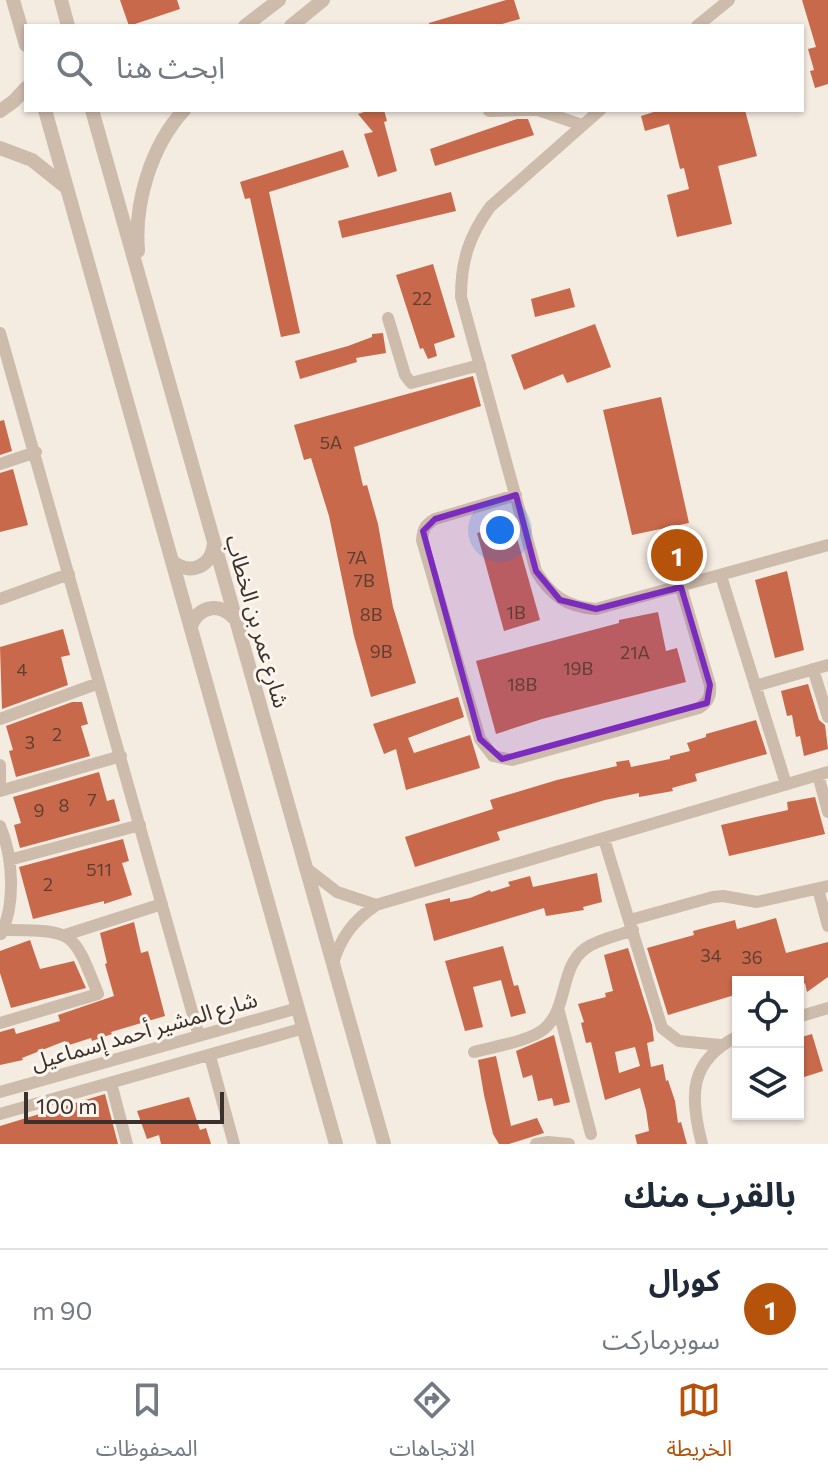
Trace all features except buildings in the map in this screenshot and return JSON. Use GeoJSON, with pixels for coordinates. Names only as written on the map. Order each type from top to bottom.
{"type":"FeatureCollection","features":[{"type":"Feature","properties":{"kind":"street"},"geometry":{"type":"LineString","coordinates":[[13,0],[24,38]]}},
{"type":"Feature","properties":{"kind":"street"},"geometry":{"type":"LineString","coordinates":[[61,0],[67,24]]}},
{"type":"Feature","properties":{"kind":"street"},"geometry":{"type":"LineString","coordinates":[[248,24],[279,0]]}},
{"type":"Feature","properties":{"kind":"street"},"geometry":{"type":"LineString","coordinates":[[293,24],[323,0]]}},
{"type":"Feature","properties":{"kind":"street"},"geometry":{"type":"LineString","coordinates":[[699,24],[729,0]]}},
{"type":"Feature","properties":{"kind":"street"},"geometry":{"type":"LineString","coordinates":[[0,111],[24,90]]}},
{"type":"Feature","properties":{"kind":"street"},"geometry":{"type":"LineString","coordinates":[[46,112],[336,1144]]}},
{"type":"Feature","properties":{"kind":"street","name":"شارع عمر بن الخطاب"},"geometry":{"type":"LineString","coordinates":[[93,112],[384,1144]]}},
{"type":"Feature","properties":{"kind":"street"},"geometry":{"type":"LineString","coordinates":[[141,279],[137,239],[145,185],[178,112]]}},
{"type":"Feature","properties":{"kind":"street"},"geometry":{"type":"LineString","coordinates":[[544,112],[582,125]]}},
{"type":"Feature","properties":{"kind":"street"},"geometry":{"type":"LineString","coordinates":[[598,112],[490,207],[476,226],[461,272],[461,297],[536,571],[546,588],[560,600],[578,608],[596,609],[828,545]]}},
{"type":"Feature","properties":{"kind":"street"},"geometry":{"type":"LineString","coordinates":[[0,148],[32,160],[69,190]]}},
{"type":"Feature","properties":{"kind":"street"},"geometry":{"type":"LineString","coordinates":[[388,318],[405,375],[411,383],[480,365]]}},
{"type":"Feature","properties":{"kind":"street"},"geometry":{"type":"LineString","coordinates":[[0,333],[199,1036]]}},
{"type":"Feature","properties":{"kind":"street"},"geometry":{"type":"LineString","coordinates":[[0,391],[15,387]]}},
{"type":"Feature","properties":{"kind":"street"},"geometry":{"type":"LineString","coordinates":[[0,464],[36,452]]}},
{"type":"Feature","properties":{"kind":"street"},"geometry":{"type":"LineString","coordinates":[[516,495],[435,519],[427,524],[422,540],[480,739],[493,756],[512,760],[699,708],[707,703],[711,695],[710,685],[681,587]]}},
{"type":"Feature","properties":{"kind":"street"},"geometry":{"type":"LineString","coordinates":[[173,562],[185,569],[200,567],[210,557],[214,543]]}},
{"type":"Feature","properties":{"kind":"street"},"geometry":{"type":"LineString","coordinates":[[0,599],[69,574]]}},
{"type":"Feature","properties":{"kind":"street"},"geometry":{"type":"LineString","coordinates":[[721,576],[786,784]]}},
{"type":"Feature","properties":{"kind":"street"},"geometry":{"type":"LineString","coordinates":[[191,626],[199,613],[206,609],[222,608],[235,618]]}},
{"type":"Feature","properties":{"kind":"street"},"geometry":{"type":"LineString","coordinates":[[755,686],[828,665]]}},
{"type":"Feature","properties":{"kind":"street"},"geometry":{"type":"LineString","coordinates":[[813,669],[828,717]]}},
{"type":"Feature","properties":{"kind":"street"},"geometry":{"type":"LineString","coordinates":[[0,719],[99,683]]}},
{"type":"Feature","properties":{"kind":"street"},"geometry":{"type":"LineString","coordinates":[[0,791],[121,756]]}},
{"type":"Feature","properties":{"kind":"street"},"geometry":{"type":"LineString","coordinates":[[0,765],[0,783]]}},
{"type":"Feature","properties":{"kind":"street"},"geometry":{"type":"LineString","coordinates":[[333,963],[338,945],[348,929],[376,905],[823,774],[828,812]]}},
{"type":"Feature","properties":{"kind":"street"},"geometry":{"type":"LineString","coordinates":[[9,860],[140,825]]}},
{"type":"Feature","properties":{"kind":"street"},"geometry":{"type":"LineString","coordinates":[[0,826],[9,846],[5,884],[8,920],[2,933],[51,932],[65,935],[79,947],[98,994],[0,1023]]}},
{"type":"Feature","properties":{"kind":"street"},"geometry":{"type":"LineString","coordinates":[[604,839],[662,1028],[679,1041],[720,1045]]}},
{"type":"Feature","properties":{"kind":"street"},"geometry":{"type":"LineString","coordinates":[[305,867],[337,892],[376,905]]}},
{"type":"Feature","properties":{"kind":"street"},"geometry":{"type":"LineString","coordinates":[[474,1052],[536,1034],[553,1018],[573,962],[580,953],[631,925],[713,897],[757,902],[823,887],[828,926]]}},
{"type":"Feature","properties":{"kind":"street"},"geometry":{"type":"LineString","coordinates":[[65,935],[162,904]]}},
{"type":"Feature","properties":{"kind":"street","name":"شارع المشير أحمد إسماعيل"},"geometry":{"type":"LineString","coordinates":[[0,1092],[298,1008]]}},
{"type":"Feature","properties":{"kind":"street"},"geometry":{"type":"LineString","coordinates":[[558,1008],[591,1134]]}},
{"type":"Feature","properties":{"kind":"street"},"geometry":{"type":"LineString","coordinates":[[804,1015],[828,1008]]}},
{"type":"Feature","properties":{"kind":"street","name":"شارع المشير أحمد إسماعيل"},"geometry":{"type":"LineString","coordinates":[[0,1114],[304,1028]]}},
{"type":"Feature","properties":{"kind":"street"},"geometry":{"type":"LineString","coordinates":[[702,1144],[693,1104],[695,1082],[705,1062],[720,1045],[732,1039]]}},
{"type":"Feature","properties":{"kind":"street"},"geometry":{"type":"LineString","coordinates":[[210,1056],[234,1144]]}},
{"type":"Feature","properties":{"kind":"street"},"geometry":{"type":"LineString","coordinates":[[111,1083],[127,1144]]}},
{"type":"Feature","properties":{"kind":"street"},"geometry":{"type":"LineString","coordinates":[[536,1144],[569,1144]]}},
{"type":"Feature","properties":{"kind":"highlighted area"},"geometry":{"type":"Polygon","coordinates":[[[516,495],[536,571],[560,600],[596,609],[681,587],[710,685],[707,703],[502,759],[480,739],[423,531],[435,519],[516,495]]]}},
{"type":"Feature","properties":{"kind":"place","name":"كورال"},"geometry":{"type":"Point","coordinates":[677,555]}}]}
